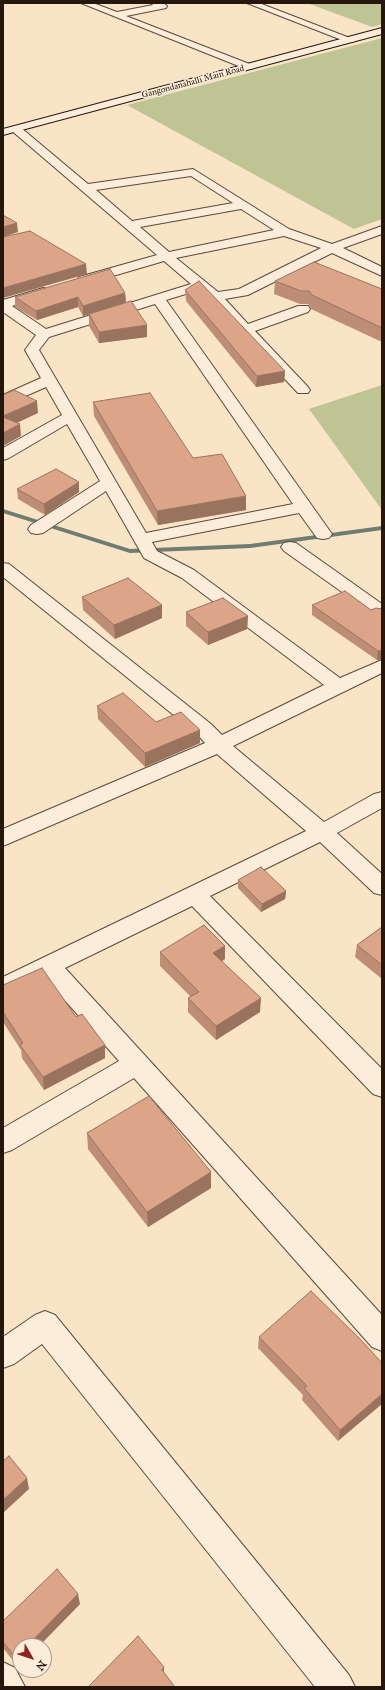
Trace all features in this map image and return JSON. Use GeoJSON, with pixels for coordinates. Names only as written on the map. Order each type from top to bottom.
{"type":"FeatureCollection","features":[{"type":"Feature","properties":{"kind":"street"},"geometry":{"type":"LineString","coordinates":[[85,3],[249,67]]}},
{"type":"Feature","properties":{"kind":"street"},"geometry":{"type":"LineString","coordinates":[[117,16],[163,6],[156,3]]}},
{"type":"Feature","properties":{"kind":"street"},"geometry":{"type":"LineString","coordinates":[[251,3],[350,40]]}},
{"type":"Feature","properties":{"kind":"street","name":"Gangondanahalli Main Road"},"geometry":{"type":"LineString","coordinates":[[3,132],[382,31]]}},
{"type":"Feature","properties":{"kind":"street"},"geometry":{"type":"LineString","coordinates":[[16,129],[166,256],[216,296],[303,390]]}},
{"type":"Feature","properties":{"kind":"street"},"geometry":{"type":"LineString","coordinates":[[86,188],[193,172],[285,232],[332,248],[382,272]]}},
{"type":"Feature","properties":{"kind":"street"},"geometry":{"type":"LineString","coordinates":[[130,225],[244,205]]}},
{"type":"Feature","properties":{"kind":"street"},"geometry":{"type":"LineString","coordinates":[[216,296],[243,292],[332,248],[382,230]]}},
{"type":"Feature","properties":{"kind":"street"},"geometry":{"type":"LineString","coordinates":[[70,284],[166,256],[285,232]]}},
{"type":"Feature","properties":{"kind":"street"},"geometry":{"type":"LineString","coordinates":[[201,285],[44,334],[32,350],[150,554],[188,574],[338,686]]}},
{"type":"Feature","properties":{"kind":"street"},"geometry":{"type":"LineString","coordinates":[[3,305],[55,289]]}},
{"type":"Feature","properties":{"kind":"street"},"geometry":{"type":"LineString","coordinates":[[158,298],[323,534]]}},
{"type":"Feature","properties":{"kind":"street"},"geometry":{"type":"LineString","coordinates":[[3,305],[44,334]]}},
{"type":"Feature","properties":{"kind":"street"},"geometry":{"type":"LineString","coordinates":[[246,329],[303,309]]}},
{"type":"Feature","properties":{"kind":"street"},"geometry":{"type":"LineString","coordinates":[[3,401],[49,380]]}},
{"type":"Feature","properties":{"kind":"street"},"geometry":{"type":"LineString","coordinates":[[3,455],[71,416]]}},
{"type":"Feature","properties":{"kind":"street"},"geometry":{"type":"LineString","coordinates":[[37,529],[109,482]]}},
{"type":"Feature","properties":{"kind":"street"},"geometry":{"type":"LineString","coordinates":[[142,539],[303,507]]}},
{"type":"Feature","properties":{"kind":"street"},"geometry":{"type":"LineString","coordinates":[[290,547],[382,612]]}},
{"type":"Feature","properties":{"kind":"street"},"geometry":{"type":"LineString","coordinates":[[3,568],[204,729],[220,745],[322,832],[382,887]]}},
{"type":"Feature","properties":{"kind":"street"},"geometry":{"type":"LineString","coordinates":[[3,838],[220,745],[338,686],[382,666]]}},
{"type":"Feature","properties":{"kind":"street"},"geometry":{"type":"LineString","coordinates":[[3,988],[322,832],[382,799]]}},
{"type":"Feature","properties":{"kind":"street"},"geometry":{"type":"LineString","coordinates":[[195,895],[382,1086]]}},
{"type":"Feature","properties":{"kind":"street"},"geometry":{"type":"LineString","coordinates":[[48,965],[382,1338]]}},
{"type":"Feature","properties":{"kind":"street"},"geometry":{"type":"LineString","coordinates":[[3,1142],[136,1063]]}},
{"type":"Feature","properties":{"kind":"street"},"geometry":{"type":"LineString","coordinates":[[3,1354],[45,1325],[337,1687]]}},
{"type":"Feature","properties":{"kind":"street"},"geometry":{"type":"LineString","coordinates":[[3,1680],[7,1687]]}},
{"type":"Feature","properties":{"kind":"green space"},"geometry":{"type":"Polygon","coordinates":[[[307,3],[382,3],[382,24],[372,27],[307,3]]]}},
{"type":"Feature","properties":{"kind":"green space"},"geometry":{"type":"Polygon","coordinates":[[[382,38],[382,219],[354,229],[127,105],[382,38]]]}},
{"type":"Feature","properties":{"kind":"green space"},"geometry":{"type":"Polygon","coordinates":[[[382,385],[382,510],[309,409],[382,385]]]}},
{"type":"Feature","properties":{"kind":"building"},"geometry":{"type":"Polygon","coordinates":[[[3,215],[17,223],[3,227],[3,215]]]}},
{"type":"Feature","properties":{"kind":"building"},"geometry":{"type":"Polygon","coordinates":[[[30,231],[86,264],[3,288],[3,237],[30,231]]]}},
{"type":"Feature","properties":{"kind":"building"},"geometry":{"type":"Polygon","coordinates":[[[314,262],[382,289],[382,328],[312,295],[309,291],[301,291],[275,281],[314,262]]]}},
{"type":"Feature","properties":{"kind":"building"},"geometry":{"type":"Polygon","coordinates":[[[110,269],[125,293],[83,306],[78,297],[36,311],[15,297],[110,269]]]}},
{"type":"Feature","properties":{"kind":"building"},"geometry":{"type":"Polygon","coordinates":[[[199,281],[285,371],[257,376],[185,290],[199,281]]]}},
{"type":"Feature","properties":{"kind":"building"},"geometry":{"type":"Polygon","coordinates":[[[131,301],[147,325],[99,332],[89,314],[131,301]]]}},
{"type":"Feature","properties":{"kind":"building"},"geometry":{"type":"Polygon","coordinates":[[[14,390],[37,401],[3,416],[3,395],[14,390]]]}},
{"type":"Feature","properties":{"kind":"building"},"geometry":{"type":"Polygon","coordinates":[[[150,393],[193,458],[222,454],[246,496],[157,511],[93,402],[150,393]]]}},
{"type":"Feature","properties":{"kind":"building"},"geometry":{"type":"Polygon","coordinates":[[[3,417],[20,424],[3,433],[3,417]]]}},
{"type":"Feature","properties":{"kind":"building"},"geometry":{"type":"Polygon","coordinates":[[[56,469],[79,482],[44,504],[17,489],[56,469]]]}},
{"type":"Feature","properties":{"kind":"building"},"geometry":{"type":"Polygon","coordinates":[[[128,578],[162,605],[114,625],[82,597],[128,578]]]}},
{"type":"Feature","properties":{"kind":"building"},"geometry":{"type":"Polygon","coordinates":[[[345,591],[371,610],[376,608],[382,609],[382,650],[378,651],[312,605],[345,591]]]}},
{"type":"Feature","properties":{"kind":"building"},"geometry":{"type":"Polygon","coordinates":[[[223,598],[248,616],[208,632],[186,612],[223,598]]]}},
{"type":"Feature","properties":{"kind":"building"},"geometry":{"type":"Polygon","coordinates":[[[123,693],[156,722],[181,712],[200,730],[145,753],[97,706],[123,693]]]}},
{"type":"Feature","properties":{"kind":"building"},"geometry":{"type":"Polygon","coordinates":[[[261,867],[286,891],[262,904],[238,880],[261,867]]]}},
{"type":"Feature","properties":{"kind":"building"},"geometry":{"type":"Polygon","coordinates":[[[204,925],[225,946],[213,953],[261,998],[216,1026],[188,998],[199,992],[160,952],[204,925]]]}},
{"type":"Feature","properties":{"kind":"building"},"geometry":{"type":"Polygon","coordinates":[[[382,927],[382,965],[357,945],[382,927]]]}},
{"type":"Feature","properties":{"kind":"building"},"geometry":{"type":"Polygon","coordinates":[[[42,968],[76,1017],[82,1014],[105,1045],[43,1077],[20,1045],[23,1043],[3,1012],[3,985],[42,968]]]}},
{"type":"Feature","properties":{"kind":"building"},"geometry":{"type":"Polygon","coordinates":[[[149,1096],[211,1172],[147,1212],[87,1133],[149,1096]]]}},
{"type":"Feature","properties":{"kind":"building"},"geometry":{"type":"Polygon","coordinates":[[[311,1291],[382,1363],[382,1394],[340,1430],[304,1388],[307,1386],[259,1337],[311,1291]]]}},
{"type":"Feature","properties":{"kind":"building"},"geometry":{"type":"Polygon","coordinates":[[[9,1456],[27,1478],[3,1500],[3,1461],[9,1456]]]}},
{"type":"Feature","properties":{"kind":"building"},"geometry":{"type":"Polygon","coordinates":[[[57,1569],[78,1594],[35,1638],[12,1638],[12,1653],[3,1642],[3,1621],[57,1569]]]}},
{"type":"Feature","properties":{"kind":"building"},"geometry":{"type":"Polygon","coordinates":[[[138,1636],[164,1667],[162,1670],[175,1687],[88,1687],[138,1636]]]}},
{"type":"Feature","properties":{"kind":"waterway"},"geometry":{"type":"LineString","coordinates":[[3,511],[130,551],[250,546],[382,528]]}}]}
